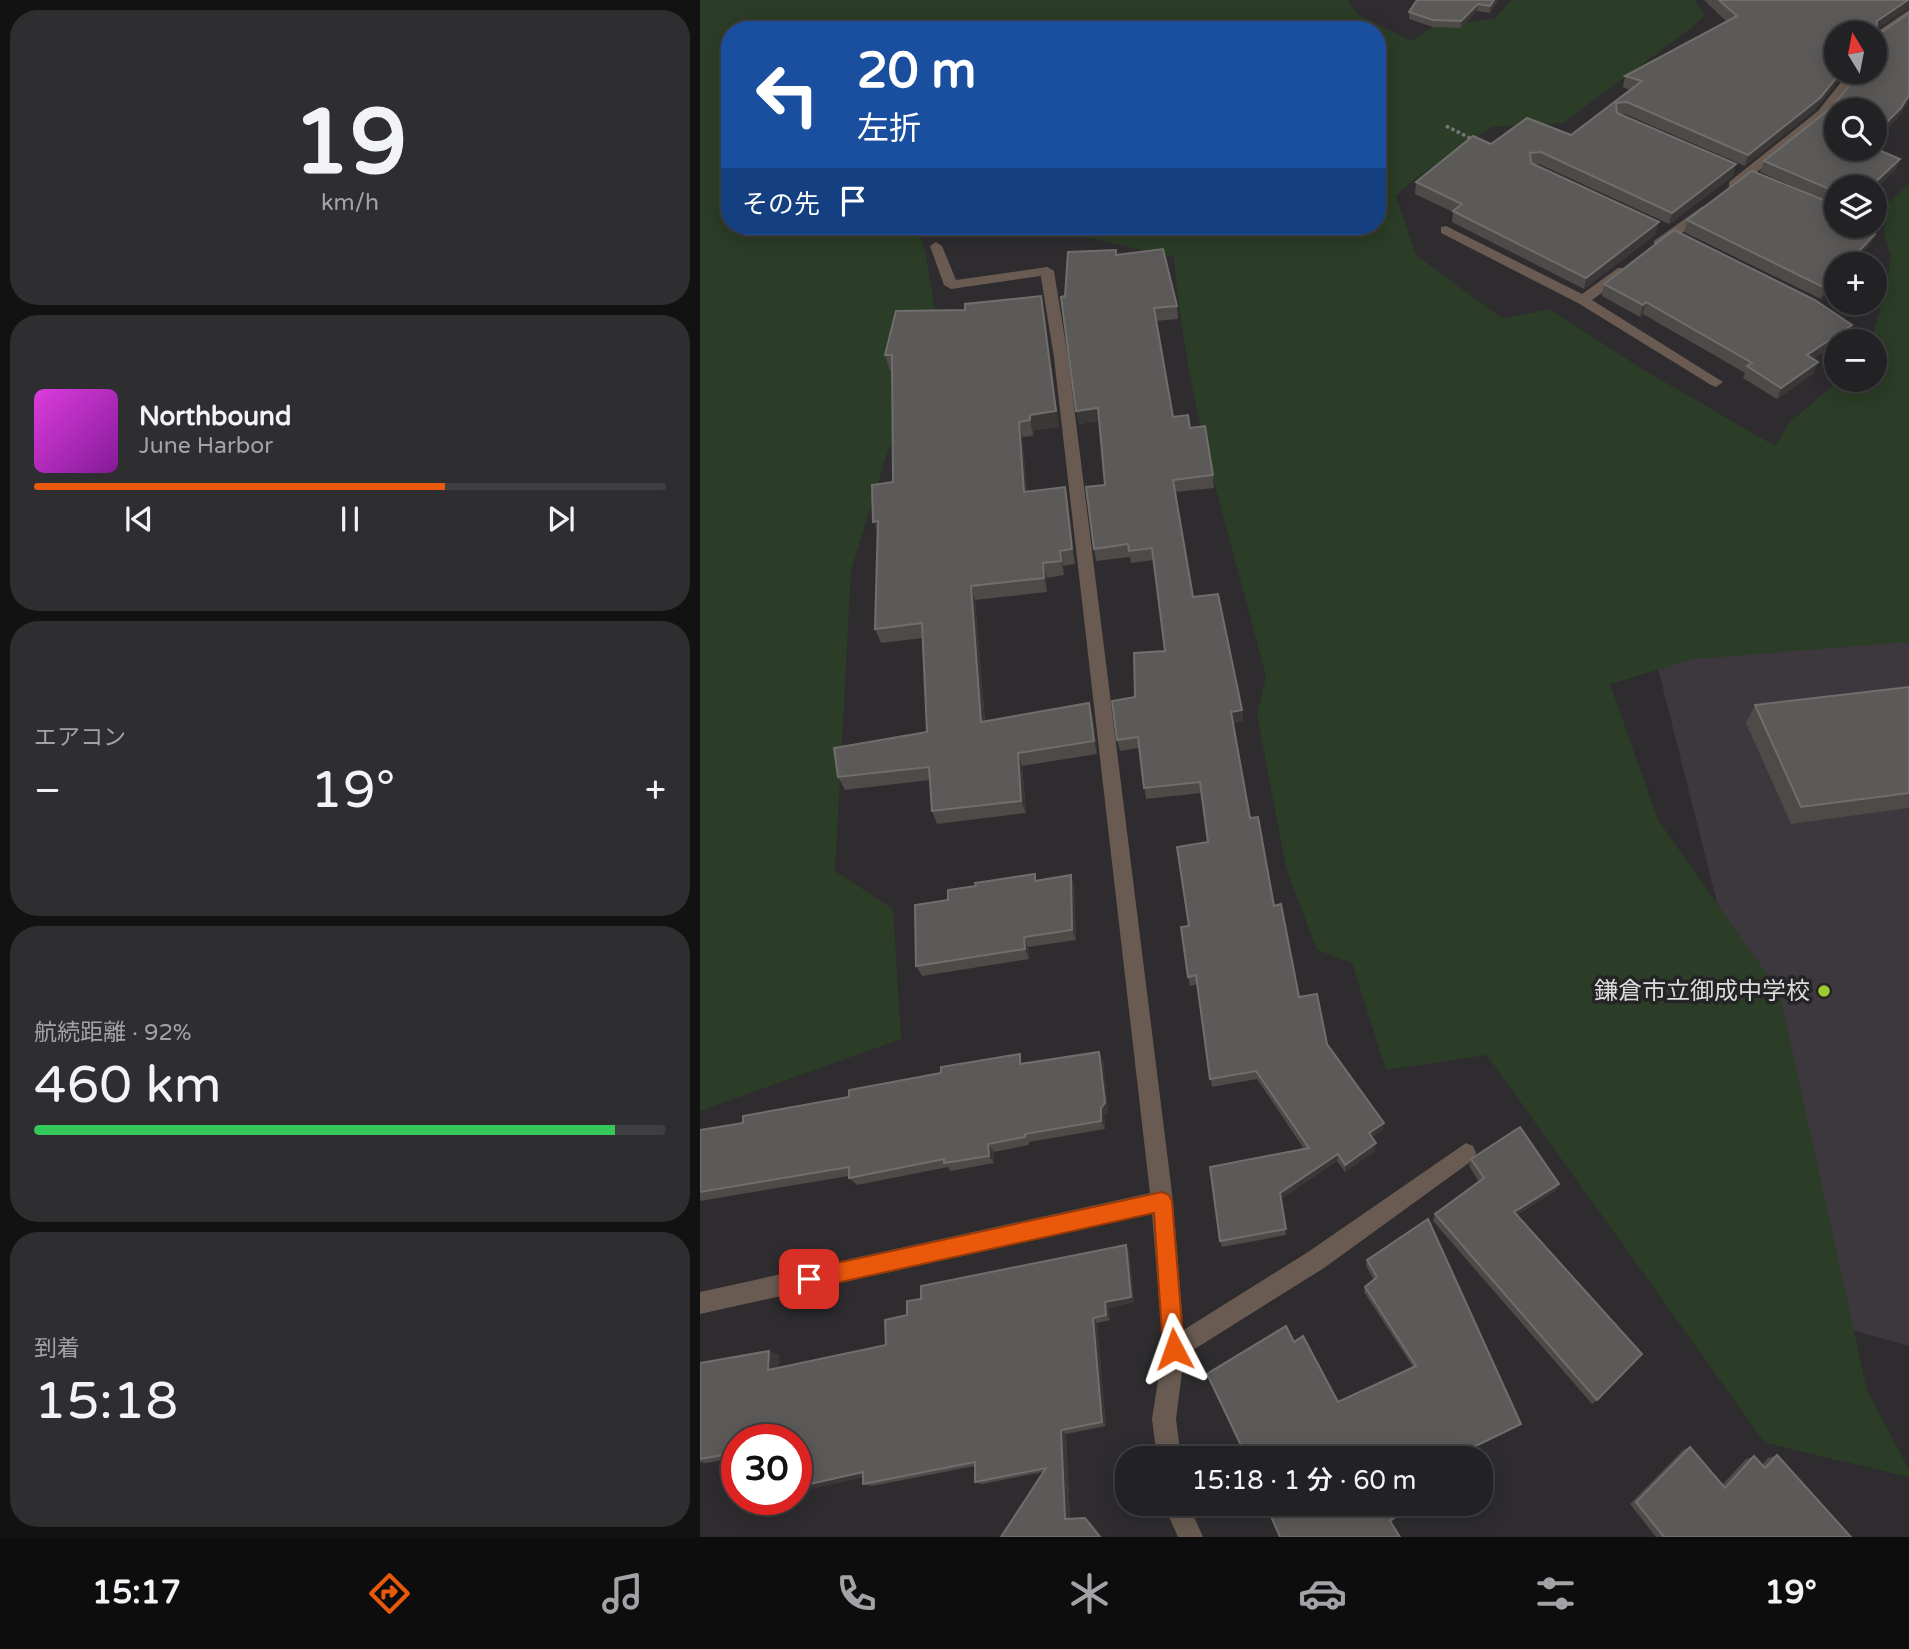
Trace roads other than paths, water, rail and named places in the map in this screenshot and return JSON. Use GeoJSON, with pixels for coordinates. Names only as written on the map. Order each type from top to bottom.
{"type":"FeatureCollection","features":[{"type":"Feature","properties":{"kind":"street"},"geometry":{"type":"LineString","coordinates":[[1887,29],[1909,13]]}},
{"type":"Feature","properties":{"kind":"street"},"geometry":{"type":"LineString","coordinates":[[1651,250],[1721,195],[1754,177],[1822,114],[1846,84]]}},
{"type":"Feature","properties":{"kind":"street"},"geometry":{"type":"LineString","coordinates":[[1735,169],[1754,177]]}},
{"type":"Feature","properties":{"kind":"street"},"geometry":{"type":"LineString","coordinates":[[1446,230],[1583,300],[1716,382]]}},
{"type":"Feature","properties":{"kind":"street"},"geometry":{"type":"LineString","coordinates":[[936,246],[951,285],[1047,271],[1061,358],[1162,1201],[1174,1349],[1164,1419],[1167,1446]]}},
{"type":"Feature","properties":{"kind":"street"},"geometry":{"type":"LineString","coordinates":[[1583,300],[1639,259]]}},
{"type":"Feature","properties":{"kind":"street"},"geometry":{"type":"LineString","coordinates":[[1174,1349],[1316,1260],[1466,1153]]}},
{"type":"Feature","properties":{"kind":"street"},"geometry":{"type":"LineString","coordinates":[[700,1303],[1162,1201]]}},
{"type":"Feature","properties":{"kind":"street"},"geometry":{"type":"LineString","coordinates":[[1181,1516],[1191,1537]]}},
{"type":"Feature","properties":{"kind":"place","name":"鎌倉市立御成中学校"},"geometry":{"type":"Point","coordinates":[1824,991]}}]}
